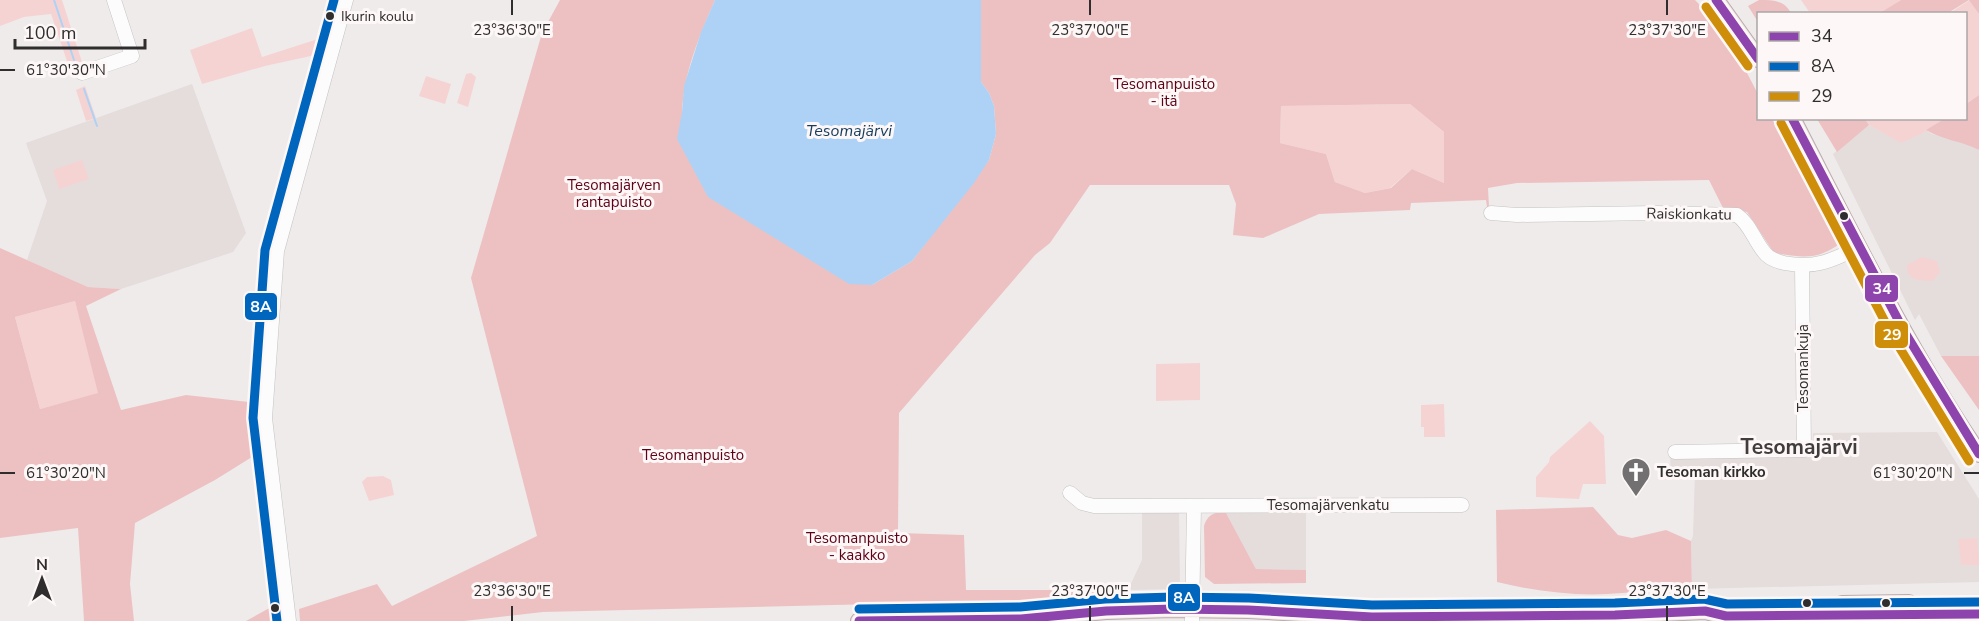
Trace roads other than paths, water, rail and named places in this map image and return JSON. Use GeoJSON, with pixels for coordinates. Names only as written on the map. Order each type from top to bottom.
{"type":"FeatureCollection","features":[{"type":"Feature","properties":{"kind":"main road"},"geometry":{"type":"LineString","coordinates":[[1716,0],[1757,57]]}},
{"type":"Feature","properties":{"kind":"main road"},"geometry":{"type":"LineString","coordinates":[[1793,120],[1859,247],[1937,388],[1979,454]]}},
{"type":"Feature","properties":{"kind":"main road"},"geometry":{"type":"LineString","coordinates":[[1957,613],[1979,603]]}},
{"type":"Feature","properties":{"kind":"main road"},"geometry":{"type":"LineString","coordinates":[[859,621],[1029,620],[1106,611],[1192,615],[1322,613],[1372,617],[1708,612],[1726,616],[1979,614]]}},
{"type":"Feature","properties":{"kind":"main road"},"geometry":{"type":"LineString","coordinates":[[1336,621],[1372,617]]}},
{"type":"Feature","properties":{"kind":"street"},"geometry":{"type":"LineString","coordinates":[[82,73],[132,56],[114,0]]}},
{"type":"Feature","properties":{"kind":"street"},"geometry":{"type":"LineString","coordinates":[[289,621],[265,418],[277,251],[346,0]]}},
{"type":"Feature","properties":{"kind":"street","name":"Raiskionkatu"},"geometry":{"type":"LineString","coordinates":[[1491,213],[1737,215],[1745,220],[1765,255],[1777,261],[1802,265],[1815,265],[1829,261],[1859,247]]}},
{"type":"Feature","properties":{"kind":"street","name":"Tesomankuja"},"geometry":{"type":"LineString","coordinates":[[1675,452],[1804,450],[1802,265]]}},
{"type":"Feature","properties":{"kind":"street","name":"Tesomajärvenkatu"},"geometry":{"type":"LineString","coordinates":[[1070,494],[1082,503],[1094,506],[1462,505]]}},
{"type":"Feature","properties":{"kind":"street"},"geometry":{"type":"LineString","coordinates":[[1192,615],[1194,506]]}},
{"type":"Feature","properties":{"kind":"water","name":"Tesomajärvi"},"geometry":{"type":"Polygon","coordinates":[[[715,0],[981,0],[981,82],[994,106],[996,134],[989,160],[974,183],[912,261],[872,285],[849,284],[708,197],[677,139],[684,86],[701,32],[715,0]]]}},
{"type":"Feature","properties":{"kind":"waterway"},"geometry":{"type":"LineString","coordinates":[[54,0],[74,60]]}},
{"type":"Feature","properties":{"kind":"waterway"},"geometry":{"type":"LineString","coordinates":[[84,89],[97,126]]}},
{"type":"Feature","properties":{"kind":"place","name":"Ikurin koulu"},"geometry":{"type":"Point","coordinates":[330,16]}},
{"type":"Feature","properties":{"kind":"place","name":"Tesoman kirkko"},"geometry":{"type":"Point","coordinates":[1636,498]}},
{"type":"Feature","properties":{"kind":"district","name":"Tesomajärvi"},"geometry":{"type":"Point","coordinates":[1799,447]}},
{"type":"Feature","properties":{"kind":"park label","name":"Tesomanpuisto - itä"},"geometry":{"type":"Point","coordinates":[1164,92]}},
{"type":"Feature","properties":{"kind":"park label","name":"Tesomajärven rantapuisto"},"geometry":{"type":"Point","coordinates":[614,194]}},
{"type":"Feature","properties":{"kind":"park label","name":"Tesomanpuisto"},"geometry":{"type":"Point","coordinates":[693,455]}},
{"type":"Feature","properties":{"kind":"park label","name":"Tesomanpuisto - kaakko"},"geometry":{"type":"Point","coordinates":[857,546]}}]}
